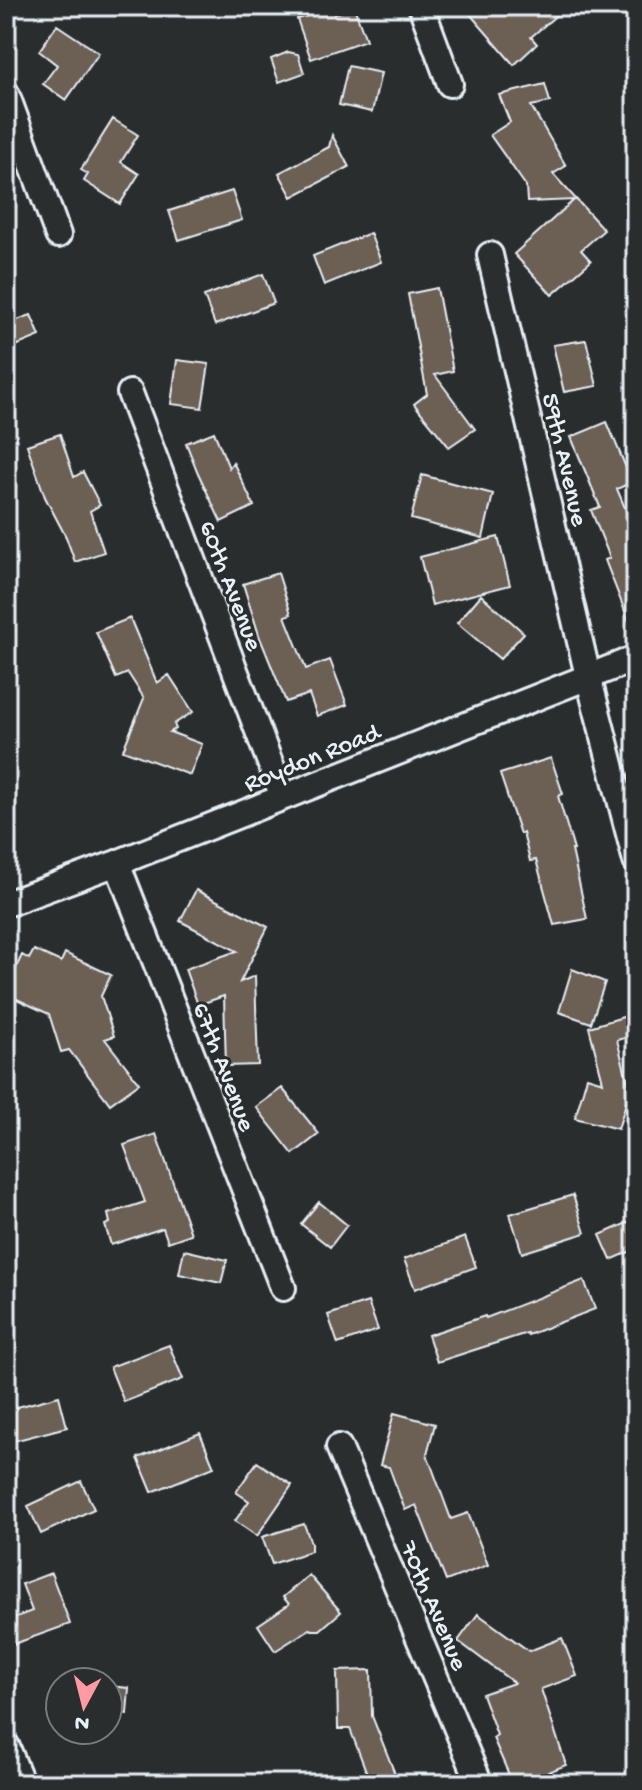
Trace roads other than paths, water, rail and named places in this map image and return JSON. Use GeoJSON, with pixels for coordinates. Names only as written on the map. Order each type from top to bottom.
{"type":"FeatureCollection","features":[{"type":"Feature","properties":{"kind":"street"},"geometry":{"type":"LineString","coordinates":[[421,6],[450,84]]}},
{"type":"Feature","properties":{"kind":"street"},"geometry":{"type":"LineString","coordinates":[[6,93],[58,235]]}},
{"type":"Feature","properties":{"kind":"street","name":"59th Avenue"},"geometry":{"type":"LineString","coordinates":[[490,255],[588,676],[636,861]]}},
{"type":"Feature","properties":{"kind":"street","name":"60th Avenue"},"geometry":{"type":"LineString","coordinates":[[130,393],[283,797]]}},
{"type":"Feature","properties":{"kind":"street","name":"Roydon Road"},"geometry":{"type":"LineString","coordinates":[[6,904],[636,658]]}},
{"type":"Feature","properties":{"kind":"street","name":"67th Avenue"},"geometry":{"type":"LineString","coordinates":[[117,863],[283,1288]]}},
{"type":"Feature","properties":{"kind":"street","name":"70th Avenue"},"geometry":{"type":"LineString","coordinates":[[339,1447],[480,1784]]}},
{"type":"Feature","properties":{"kind":"street"},"geometry":{"type":"LineString","coordinates":[[6,1745],[22,1784]]}}]}
